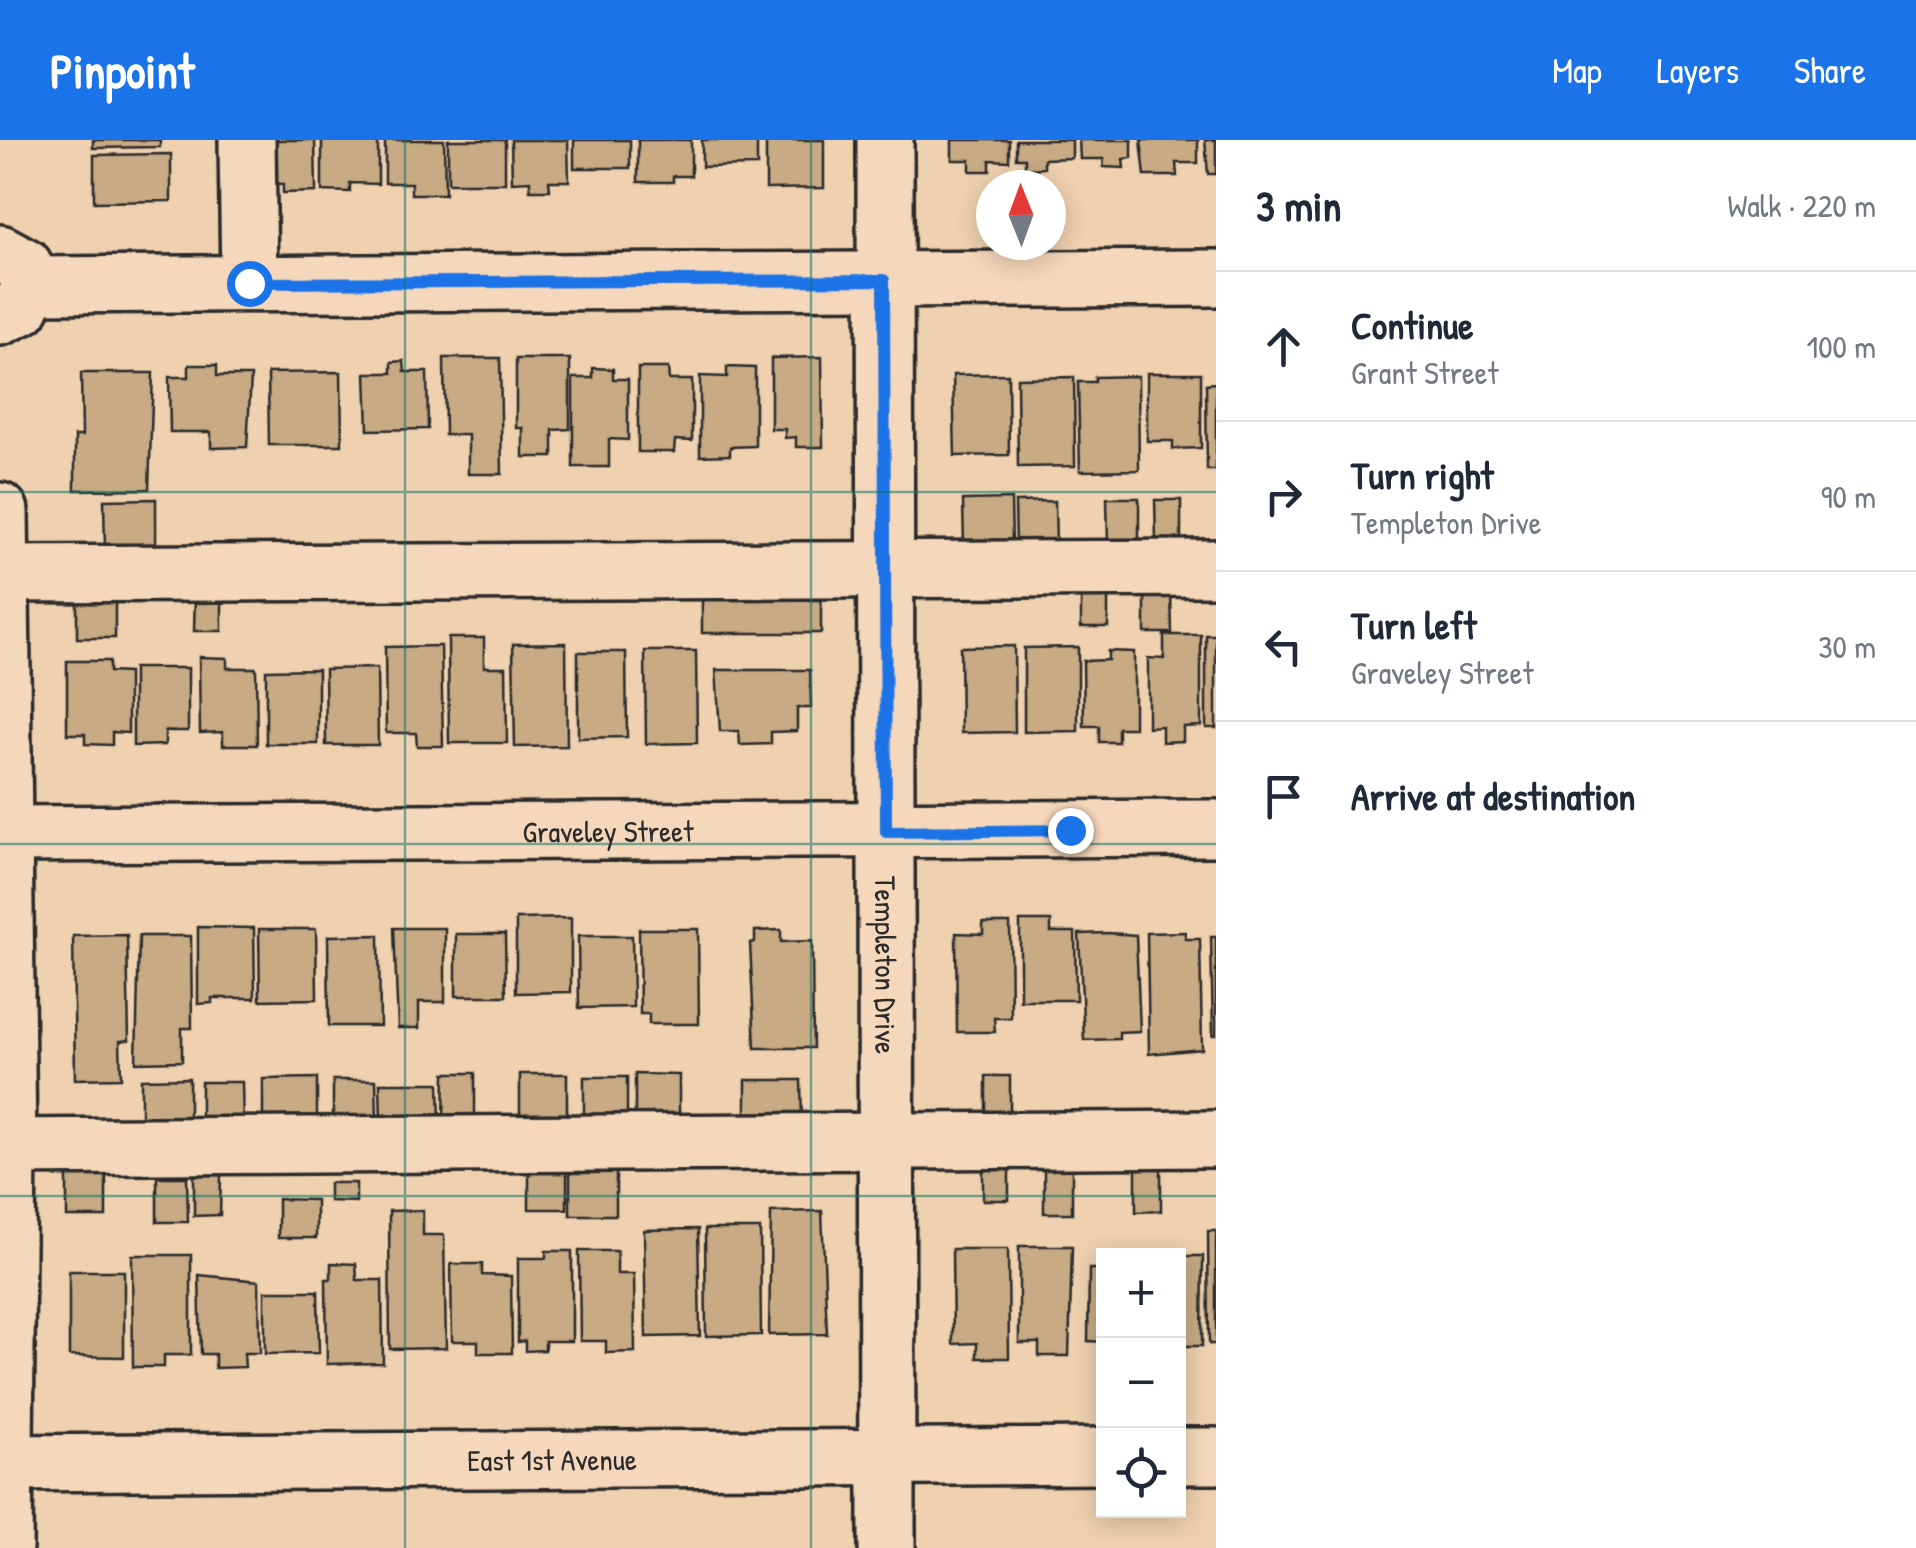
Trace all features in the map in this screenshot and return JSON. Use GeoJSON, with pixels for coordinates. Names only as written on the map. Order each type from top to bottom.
{"type":"FeatureCollection","features":[{"type":"Feature","properties":{"kind":"street"},"geometry":{"type":"LineString","coordinates":[[248,140],[249,283]]}},
{"type":"Feature","properties":{"kind":"street","name":"Templeton Drive"},"geometry":{"type":"LineString","coordinates":[[885,140],[888,1548]]}},
{"type":"Feature","properties":{"kind":"street"},"geometry":{"type":"LineString","coordinates":[[10,285],[1216,278]]}},
{"type":"Feature","properties":{"kind":"street"},"geometry":{"type":"LineString","coordinates":[[0,511],[4,1548]]}},
{"type":"Feature","properties":{"kind":"street"},"geometry":{"type":"LineString","coordinates":[[0,574],[1216,568]]}},
{"type":"Feature","properties":{"kind":"street","name":"Graveley Street"},"geometry":{"type":"LineString","coordinates":[[1,834],[1216,828]]}},
{"type":"Feature","properties":{"kind":"street"},"geometry":{"type":"LineString","coordinates":[[4,1147],[1216,1140]]}},
{"type":"Feature","properties":{"kind":"street","name":"East 1st Avenue"},"geometry":{"type":"LineString","coordinates":[[3,1463],[1096,1456]]}},
{"type":"Feature","properties":{"kind":"street"},"geometry":{"type":"LineString","coordinates":[[1186,1456],[1216,1456]]}},
{"type":"Feature","properties":{"kind":"building"},"geometry":{"type":"Polygon","coordinates":[[[93,140],[160,140],[160,147],[93,148],[93,140]]]}},
{"type":"Feature","properties":{"kind":"building"},"geometry":{"type":"Polygon","coordinates":[[[258,140],[315,140],[316,192],[283,193],[283,184],[259,183],[258,140]]]}},
{"type":"Feature","properties":{"kind":"building"},"geometry":{"type":"Polygon","coordinates":[[[322,140],[378,140],[378,184],[350,183],[350,192],[322,191],[322,140]]]}},
{"type":"Feature","properties":{"kind":"building"},"geometry":{"type":"Polygon","coordinates":[[[385,140],[444,140],[445,194],[411,194],[411,183],[385,183],[385,140]]]}},
{"type":"Feature","properties":{"kind":"building"},"geometry":{"type":"Polygon","coordinates":[[[448,140],[505,140],[505,183],[448,183],[448,140]]]}},
{"type":"Feature","properties":{"kind":"building"},"geometry":{"type":"Polygon","coordinates":[[[511,140],[568,140],[569,181],[549,181],[550,190],[530,190],[530,181],[512,182],[511,140]]]}},
{"type":"Feature","properties":{"kind":"building"},"geometry":{"type":"Polygon","coordinates":[[[574,140],[630,140],[630,168],[574,168],[574,140]]]}},
{"type":"Feature","properties":{"kind":"building"},"geometry":{"type":"Polygon","coordinates":[[[638,140],[691,140],[691,176],[673,176],[673,182],[638,182],[638,140]]]}},
{"type":"Feature","properties":{"kind":"building"},"geometry":{"type":"Polygon","coordinates":[[[702,140],[757,140],[757,166],[702,167],[702,140]]]}},
{"type":"Feature","properties":{"kind":"building"},"geometry":{"type":"Polygon","coordinates":[[[766,140],[824,140],[824,188],[766,189],[766,140]]]}},
{"type":"Feature","properties":{"kind":"building"},"geometry":{"type":"Polygon","coordinates":[[[952,140],[1009,140],[1009,161],[990,160],[990,170],[970,171],[970,160],[952,160],[952,140]]]}},
{"type":"Feature","properties":{"kind":"building"},"geometry":{"type":"Polygon","coordinates":[[[1016,140],[1072,140],[1072,158],[1044,159],[1044,168],[1025,169],[1025,158],[1016,158],[1016,140]]]}},
{"type":"Feature","properties":{"kind":"building"},"geometry":{"type":"Polygon","coordinates":[[[1079,140],[1132,140],[1132,158],[1123,159],[1124,168],[1103,167],[1104,159],[1080,159],[1079,140]]]}},
{"type":"Feature","properties":{"kind":"building"},"geometry":{"type":"Polygon","coordinates":[[[1141,140],[1198,140],[1198,163],[1176,163],[1177,176],[1145,176],[1141,140]]]}},
{"type":"Feature","properties":{"kind":"building"},"geometry":{"type":"Polygon","coordinates":[[[1205,140],[1216,140],[1216,174],[1208,174],[1205,140]]]}},
{"type":"Feature","properties":{"kind":"building"},"geometry":{"type":"Polygon","coordinates":[[[171,154],[171,201],[94,202],[94,155],[171,154]]]}},
{"type":"Feature","properties":{"kind":"building"},"geometry":{"type":"Polygon","coordinates":[[[822,357],[823,447],[796,447],[796,437],[785,438],[785,429],[771,429],[771,358],[822,357]]]}},
{"type":"Feature","properties":{"kind":"building"},"geometry":{"type":"Polygon","coordinates":[[[444,358],[500,358],[502,474],[468,474],[468,435],[445,435],[444,358]]]}},
{"type":"Feature","properties":{"kind":"building"},"geometry":{"type":"Polygon","coordinates":[[[516,359],[570,359],[570,429],[553,430],[553,457],[523,457],[523,428],[516,428],[516,359]]]}},
{"type":"Feature","properties":{"kind":"building"},"geometry":{"type":"Polygon","coordinates":[[[404,361],[405,372],[427,372],[428,429],[368,430],[366,373],[392,373],[392,362],[404,361]]]}},
{"type":"Feature","properties":{"kind":"building"},"geometry":{"type":"Polygon","coordinates":[[[189,365],[217,365],[217,376],[251,376],[247,447],[211,448],[211,432],[170,432],[169,377],[189,377],[189,365]]]}},
{"type":"Feature","properties":{"kind":"building"},"geometry":{"type":"Polygon","coordinates":[[[727,367],[755,368],[755,446],[730,447],[730,455],[700,456],[700,376],[727,377],[727,367]]]}},
{"type":"Feature","properties":{"kind":"building"},"geometry":{"type":"Polygon","coordinates":[[[593,368],[613,369],[613,379],[628,379],[628,440],[609,439],[609,467],[573,467],[573,378],[593,378],[593,368]]]}},
{"type":"Feature","properties":{"kind":"building"},"geometry":{"type":"Polygon","coordinates":[[[638,368],[668,368],[669,380],[692,380],[692,441],[675,440],[674,452],[638,452],[638,368]]]}},
{"type":"Feature","properties":{"kind":"building"},"geometry":{"type":"Polygon","coordinates":[[[341,372],[342,445],[269,445],[268,373],[341,372]]]}},
{"type":"Feature","properties":{"kind":"building"},"geometry":{"type":"Polygon","coordinates":[[[81,373],[153,373],[149,489],[75,490],[75,436],[82,436],[81,373]]]}},
{"type":"Feature","properties":{"kind":"building"},"geometry":{"type":"Polygon","coordinates":[[[1147,373],[1201,373],[1201,448],[1173,449],[1173,441],[1147,441],[1147,373]]]}},
{"type":"Feature","properties":{"kind":"building"},"geometry":{"type":"Polygon","coordinates":[[[1008,374],[1009,455],[955,456],[953,375],[1008,374]]]}},
{"type":"Feature","properties":{"kind":"building"},"geometry":{"type":"Polygon","coordinates":[[[1138,376],[1139,470],[1080,471],[1078,382],[1095,382],[1095,377],[1138,376]]]}},
{"type":"Feature","properties":{"kind":"building"},"geometry":{"type":"Polygon","coordinates":[[[1074,377],[1075,466],[1018,467],[1017,378],[1074,377]]]}},
{"type":"Feature","properties":{"kind":"building"},"geometry":{"type":"Polygon","coordinates":[[[1216,383],[1216,470],[1207,470],[1206,384],[1216,383]]]}},
{"type":"Feature","properties":{"kind":"building"},"geometry":{"type":"Polygon","coordinates":[[[1107,498],[1139,498],[1139,544],[1108,544],[1107,498]]]}},
{"type":"Feature","properties":{"kind":"building"},"geometry":{"type":"Polygon","coordinates":[[[156,499],[156,550],[105,550],[104,500],[156,499]]]}},
{"type":"Feature","properties":{"kind":"building"},"geometry":{"type":"Polygon","coordinates":[[[1011,499],[1012,545],[964,545],[963,500],[1011,499]]]}},
{"type":"Feature","properties":{"kind":"building"},"geometry":{"type":"Polygon","coordinates":[[[1155,500],[1181,500],[1181,539],[1156,540],[1155,500]]]}},
{"type":"Feature","properties":{"kind":"building"},"geometry":{"type":"Polygon","coordinates":[[[1055,501],[1056,544],[1016,545],[1015,502],[1055,501]]]}},
{"type":"Feature","properties":{"kind":"building"},"geometry":{"type":"Polygon","coordinates":[[[810,574],[810,600],[821,600],[821,633],[702,633],[702,587],[810,574]]]}},
{"type":"Feature","properties":{"kind":"building"},"geometry":{"type":"Polygon","coordinates":[[[1108,589],[1108,627],[1081,627],[1081,590],[1108,589]]]}},
{"type":"Feature","properties":{"kind":"building"},"geometry":{"type":"Polygon","coordinates":[[[1171,591],[1172,633],[1145,633],[1145,592],[1171,591]]]}},
{"type":"Feature","properties":{"kind":"building"},"geometry":{"type":"Polygon","coordinates":[[[115,592],[115,638],[77,638],[77,593],[115,592]]]}},
{"type":"Feature","properties":{"kind":"building"},"geometry":{"type":"Polygon","coordinates":[[[195,595],[222,595],[222,631],[194,631],[195,595]]]}},
{"type":"Feature","properties":{"kind":"building"},"geometry":{"type":"Polygon","coordinates":[[[1164,635],[1201,635],[1201,726],[1183,727],[1183,741],[1162,742],[1162,726],[1148,727],[1148,658],[1164,659],[1164,635]]]}},
{"type":"Feature","properties":{"kind":"building"},"geometry":{"type":"Polygon","coordinates":[[[1206,635],[1216,635],[1216,728],[1206,728],[1206,635]]]}},
{"type":"Feature","properties":{"kind":"building"},"geometry":{"type":"Polygon","coordinates":[[[448,638],[484,638],[484,667],[506,667],[507,743],[449,743],[448,638]]]}},
{"type":"Feature","properties":{"kind":"building"},"geometry":{"type":"Polygon","coordinates":[[[566,643],[567,746],[515,747],[513,644],[566,643]]]}},
{"type":"Feature","properties":{"kind":"building"},"geometry":{"type":"Polygon","coordinates":[[[441,646],[443,746],[417,746],[416,733],[386,733],[385,647],[441,646]]]}},
{"type":"Feature","properties":{"kind":"building"},"geometry":{"type":"Polygon","coordinates":[[[1014,646],[1015,732],[961,733],[960,647],[1014,646]]]}},
{"type":"Feature","properties":{"kind":"building"},"geometry":{"type":"Polygon","coordinates":[[[1078,647],[1078,731],[1024,732],[1024,648],[1078,647]]]}},
{"type":"Feature","properties":{"kind":"building"},"geometry":{"type":"Polygon","coordinates":[[[645,651],[696,651],[697,743],[646,744],[645,651]]]}},
{"type":"Feature","properties":{"kind":"building"},"geometry":{"type":"Polygon","coordinates":[[[1108,651],[1134,652],[1134,728],[1118,728],[1118,742],[1099,742],[1099,726],[1084,726],[1083,661],[1108,660],[1108,651]]]}},
{"type":"Feature","properties":{"kind":"building"},"geometry":{"type":"Polygon","coordinates":[[[578,652],[626,652],[627,737],[578,738],[578,652]]]}},
{"type":"Feature","properties":{"kind":"building"},"geometry":{"type":"Polygon","coordinates":[[[199,657],[227,658],[227,668],[256,668],[257,745],[223,745],[223,732],[200,733],[199,657]]]}},
{"type":"Feature","properties":{"kind":"building"},"geometry":{"type":"Polygon","coordinates":[[[67,661],[109,661],[109,672],[128,673],[128,733],[112,732],[112,745],[85,744],[85,734],[67,734],[67,661]]]}},
{"type":"Feature","properties":{"kind":"building"},"geometry":{"type":"Polygon","coordinates":[[[133,668],[188,668],[188,731],[165,731],[165,745],[133,746],[133,668]]]}},
{"type":"Feature","properties":{"kind":"building"},"geometry":{"type":"Polygon","coordinates":[[[377,668],[378,745],[326,745],[325,669],[377,668]]]}},
{"type":"Feature","properties":{"kind":"building"},"geometry":{"type":"Polygon","coordinates":[[[318,669],[318,744],[266,744],[266,670],[318,669]]]}},
{"type":"Feature","properties":{"kind":"building"},"geometry":{"type":"Polygon","coordinates":[[[716,670],[810,670],[811,708],[797,708],[797,731],[771,732],[771,744],[740,745],[739,731],[720,731],[716,670]]]}},
{"type":"Feature","properties":{"kind":"building"},"geometry":{"type":"Polygon","coordinates":[[[571,918],[571,992],[516,993],[516,919],[571,918]]]}},
{"type":"Feature","properties":{"kind":"building"},"geometry":{"type":"Polygon","coordinates":[[[1020,921],[1051,921],[1051,932],[1075,932],[1076,1000],[1020,1000],[1020,921]]]}},
{"type":"Feature","properties":{"kind":"building"},"geometry":{"type":"Polygon","coordinates":[[[983,923],[1010,923],[1011,1018],[994,1018],[995,1032],[957,1032],[956,933],[983,934],[983,923]]]}},
{"type":"Feature","properties":{"kind":"building"},"geometry":{"type":"Polygon","coordinates":[[[198,927],[254,928],[255,998],[212,998],[212,1003],[198,1004],[198,927]]]}},
{"type":"Feature","properties":{"kind":"building"},"geometry":{"type":"Polygon","coordinates":[[[394,928],[445,928],[445,1002],[419,1002],[419,1028],[398,1028],[394,928]]]}},
{"type":"Feature","properties":{"kind":"building"},"geometry":{"type":"Polygon","coordinates":[[[259,929],[316,929],[317,999],[260,1000],[259,929]]]}},
{"type":"Feature","properties":{"kind":"building"},"geometry":{"type":"Polygon","coordinates":[[[639,929],[698,929],[699,1024],[649,1024],[649,1014],[640,1014],[639,929]]]}},
{"type":"Feature","properties":{"kind":"building"},"geometry":{"type":"Polygon","coordinates":[[[781,930],[781,942],[812,941],[813,1048],[755,1048],[750,943],[755,942],[755,931],[781,930]]]}},
{"type":"Feature","properties":{"kind":"building"},"geometry":{"type":"Polygon","coordinates":[[[1185,932],[1185,939],[1200,939],[1202,1049],[1149,1054],[1147,933],[1185,932]]]}},
{"type":"Feature","properties":{"kind":"building"},"geometry":{"type":"Polygon","coordinates":[[[456,934],[505,934],[506,996],[456,996],[456,934]]]}},
{"type":"Feature","properties":{"kind":"building"},"geometry":{"type":"Polygon","coordinates":[[[1079,934],[1136,935],[1140,1031],[1119,1032],[1119,1039],[1084,1040],[1079,934]]]}},
{"type":"Feature","properties":{"kind":"building"},"geometry":{"type":"Polygon","coordinates":[[[127,935],[129,1040],[120,1041],[121,1078],[75,1079],[73,936],[127,935]]]}},
{"type":"Feature","properties":{"kind":"building"},"geometry":{"type":"Polygon","coordinates":[[[379,935],[380,1026],[329,1026],[328,936],[379,935]]]}},
{"type":"Feature","properties":{"kind":"building"},"geometry":{"type":"Polygon","coordinates":[[[139,936],[191,936],[192,1028],[182,1028],[182,1061],[136,1062],[139,936]]]}},
{"type":"Feature","properties":{"kind":"building"},"geometry":{"type":"Polygon","coordinates":[[[578,936],[632,936],[633,1007],[579,1008],[578,936]]]}},
{"type":"Feature","properties":{"kind":"building"},"geometry":{"type":"Polygon","coordinates":[[[1211,937],[1216,937],[1216,1035],[1213,1035],[1211,937]]]}},
{"type":"Feature","properties":{"kind":"building"},"geometry":{"type":"Polygon","coordinates":[[[445,1073],[475,1073],[475,1120],[444,1120],[445,1073]]]}},
{"type":"Feature","properties":{"kind":"building"},"geometry":{"type":"Polygon","coordinates":[[[520,1074],[567,1074],[567,1121],[520,1121],[520,1074]]]}},
{"type":"Feature","properties":{"kind":"building"},"geometry":{"type":"Polygon","coordinates":[[[635,1074],[679,1075],[679,1125],[635,1125],[635,1074]]]}},
{"type":"Feature","properties":{"kind":"building"},"geometry":{"type":"Polygon","coordinates":[[[986,1076],[1010,1076],[1010,1116],[986,1116],[986,1076]]]}},
{"type":"Feature","properties":{"kind":"building"},"geometry":{"type":"Polygon","coordinates":[[[584,1077],[627,1077],[627,1122],[584,1122],[584,1077]]]}},
{"type":"Feature","properties":{"kind":"building"},"geometry":{"type":"Polygon","coordinates":[[[189,1078],[189,1127],[141,1127],[141,1079],[189,1078]]]}},
{"type":"Feature","properties":{"kind":"building"},"geometry":{"type":"Polygon","coordinates":[[[317,1078],[317,1124],[263,1125],[263,1079],[317,1078]]]}},
{"type":"Feature","properties":{"kind":"building"},"geometry":{"type":"Polygon","coordinates":[[[333,1080],[376,1080],[377,1122],[333,1122],[333,1080]]]}},
{"type":"Feature","properties":{"kind":"building"},"geometry":{"type":"Polygon","coordinates":[[[746,1080],[801,1080],[802,1125],[746,1125],[746,1080]]]}},
{"type":"Feature","properties":{"kind":"building"},"geometry":{"type":"Polygon","coordinates":[[[201,1082],[242,1082],[243,1128],[201,1128],[201,1082]]]}},
{"type":"Feature","properties":{"kind":"building"},"geometry":{"type":"Polygon","coordinates":[[[380,1083],[439,1083],[440,1124],[381,1124],[380,1083]]]}},
{"type":"Feature","properties":{"kind":"building"},"geometry":{"type":"Polygon","coordinates":[[[1044,1162],[1072,1162],[1072,1213],[1044,1213],[1044,1162]]]}},
{"type":"Feature","properties":{"kind":"building"},"geometry":{"type":"Polygon","coordinates":[[[1009,1164],[1009,1200],[983,1200],[983,1165],[1009,1164]]]}},
{"type":"Feature","properties":{"kind":"building"},"geometry":{"type":"Polygon","coordinates":[[[570,1166],[616,1166],[616,1215],[570,1215],[570,1166]]]}},
{"type":"Feature","properties":{"kind":"building"},"geometry":{"type":"Polygon","coordinates":[[[1136,1168],[1161,1168],[1161,1211],[1136,1212],[1136,1168]]]}},
{"type":"Feature","properties":{"kind":"building"},"geometry":{"type":"Polygon","coordinates":[[[529,1171],[567,1171],[567,1209],[529,1209],[529,1171]]]}},
{"type":"Feature","properties":{"kind":"building"},"geometry":{"type":"Polygon","coordinates":[[[67,1172],[106,1172],[106,1217],[67,1217],[67,1172]]]}},
{"type":"Feature","properties":{"kind":"building"},"geometry":{"type":"Polygon","coordinates":[[[194,1175],[221,1175],[220,1215],[194,1216],[194,1175]]]}},
{"type":"Feature","properties":{"kind":"building"},"geometry":{"type":"Polygon","coordinates":[[[157,1177],[187,1177],[188,1222],[157,1222],[157,1177]]]}},
{"type":"Feature","properties":{"kind":"building"},"geometry":{"type":"Polygon","coordinates":[[[329,1183],[356,1183],[356,1202],[329,1201],[329,1183]]]}},
{"type":"Feature","properties":{"kind":"building"},"geometry":{"type":"Polygon","coordinates":[[[278,1199],[316,1200],[316,1238],[278,1238],[278,1199]]]}},
{"type":"Feature","properties":{"kind":"building"},"geometry":{"type":"Polygon","coordinates":[[[423,1210],[423,1235],[444,1235],[446,1348],[390,1349],[389,1211],[423,1210]]]}},
{"type":"Feature","properties":{"kind":"building"},"geometry":{"type":"Polygon","coordinates":[[[822,1211],[827,1334],[769,1335],[771,1212],[822,1211]]]}},
{"type":"Feature","properties":{"kind":"building"},"geometry":{"type":"Polygon","coordinates":[[[698,1229],[700,1336],[646,1337],[644,1230],[698,1229]]]}},
{"type":"Feature","properties":{"kind":"building"},"geometry":{"type":"Polygon","coordinates":[[[705,1229],[760,1229],[761,1335],[706,1336],[705,1229]]]}},
{"type":"Feature","properties":{"kind":"building"},"geometry":{"type":"Polygon","coordinates":[[[1208,1231],[1216,1231],[1216,1344],[1209,1344],[1208,1231]]]}},
{"type":"Feature","properties":{"kind":"building"},"geometry":{"type":"Polygon","coordinates":[[[1019,1246],[1072,1246],[1069,1356],[1039,1356],[1039,1343],[1019,1343],[1019,1246]]]}},
{"type":"Feature","properties":{"kind":"building"},"geometry":{"type":"Polygon","coordinates":[[[952,1249],[1008,1249],[1009,1358],[977,1358],[977,1343],[953,1344],[952,1249]]]}},
{"type":"Feature","properties":{"kind":"building"},"geometry":{"type":"Polygon","coordinates":[[[546,1251],[572,1251],[572,1341],[545,1341],[545,1350],[525,1351],[525,1341],[518,1342],[518,1258],[546,1258],[546,1251]]]}},
{"type":"Feature","properties":{"kind":"building"},"geometry":{"type":"Polygon","coordinates":[[[579,1251],[617,1251],[617,1274],[634,1274],[635,1352],[606,1353],[606,1341],[580,1341],[579,1251]]]}},
{"type":"Feature","properties":{"kind":"building"},"geometry":{"type":"Polygon","coordinates":[[[132,1255],[191,1255],[191,1355],[164,1355],[164,1367],[133,1367],[132,1255]]]}},
{"type":"Feature","properties":{"kind":"building"},"geometry":{"type":"Polygon","coordinates":[[[1186,1256],[1203,1256],[1202,1346],[1186,1346],[1186,1256]]]}},
{"type":"Feature","properties":{"kind":"building"},"geometry":{"type":"Polygon","coordinates":[[[331,1263],[356,1264],[357,1280],[382,1280],[383,1363],[327,1364],[326,1279],[331,1279],[331,1263]]]}},
{"type":"Feature","properties":{"kind":"building"},"geometry":{"type":"Polygon","coordinates":[[[451,1264],[482,1264],[482,1275],[511,1276],[512,1353],[478,1353],[478,1341],[452,1341],[451,1264]]]}},
{"type":"Feature","properties":{"kind":"building"},"geometry":{"type":"Polygon","coordinates":[[[1089,1269],[1096,1269],[1096,1342],[1088,1341],[1089,1269]]]}},
{"type":"Feature","properties":{"kind":"building"},"geometry":{"type":"Polygon","coordinates":[[[69,1271],[124,1271],[124,1357],[69,1356],[69,1271]]]}},
{"type":"Feature","properties":{"kind":"building"},"geometry":{"type":"Polygon","coordinates":[[[199,1275],[259,1281],[260,1353],[244,1353],[245,1367],[215,1368],[215,1354],[201,1354],[199,1275]]]}},
{"type":"Feature","properties":{"kind":"building"},"geometry":{"type":"Polygon","coordinates":[[[265,1291],[318,1291],[319,1353],[265,1354],[265,1291]]]}},
{"type":"Feature","properties":{"kind":"route"},"geometry":{"type":"LineString","coordinates":[[249,283],[884,280],[886,832],[1070,830]]}}]}
